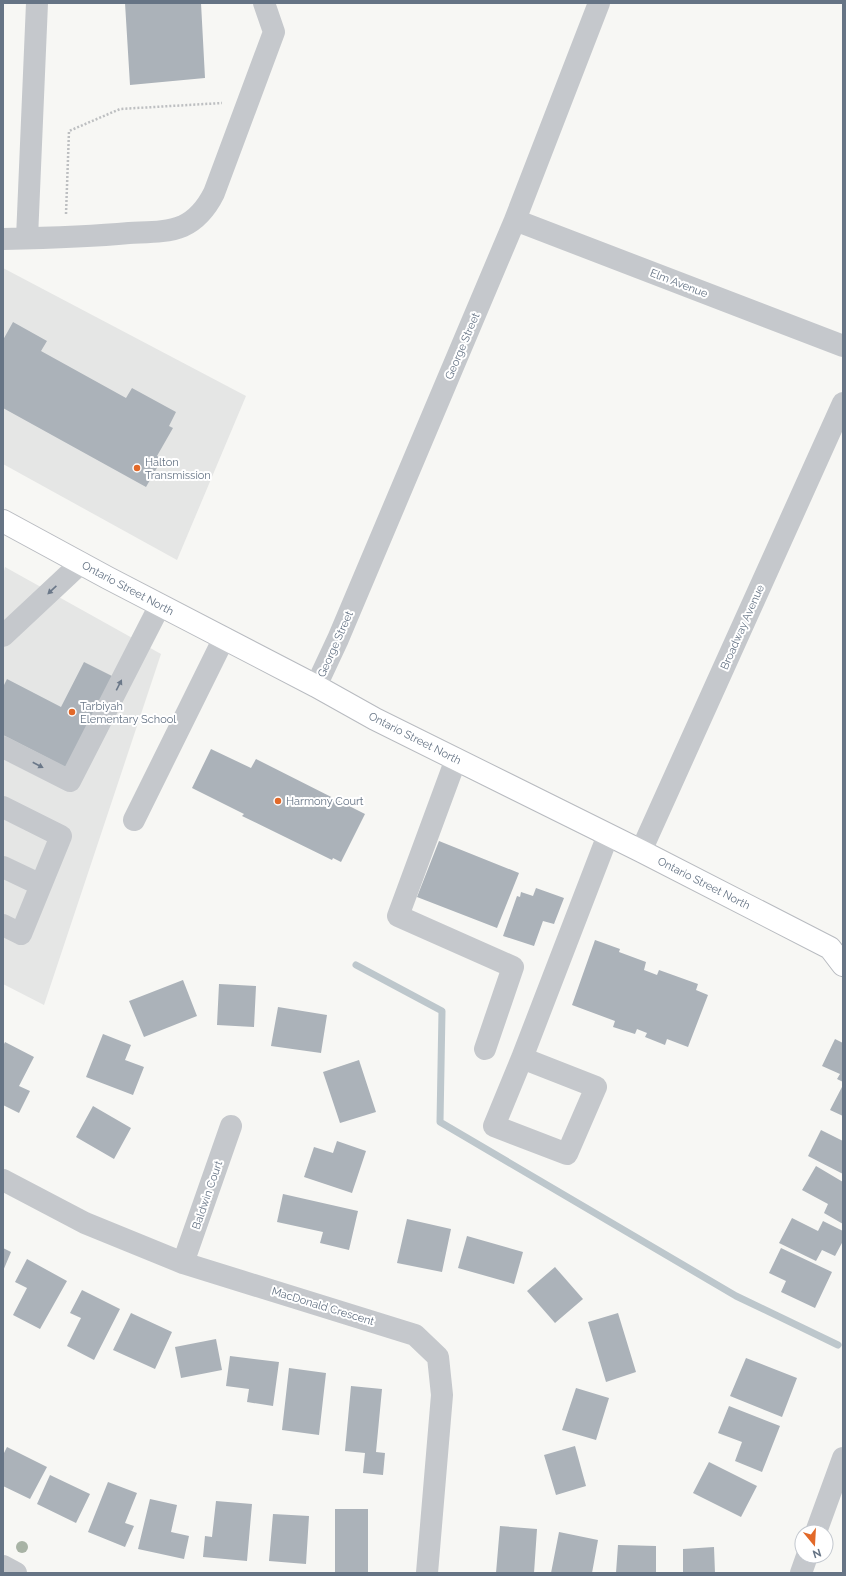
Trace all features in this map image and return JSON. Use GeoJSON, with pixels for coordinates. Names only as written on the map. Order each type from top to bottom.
{"type":"FeatureCollection","features":[{"type":"Feature","properties":{"kind":"main road","name":"Ontario Street North"},"geometry":{"type":"LineString","coordinates":[[3,521],[316,686],[375,719],[837,948],[843,965]]}},
{"type":"Feature","properties":{"kind":"street"},"geometry":{"type":"LineString","coordinates":[[27,238],[37,3]]}},
{"type":"Feature","properties":{"kind":"street"},"geometry":{"type":"LineString","coordinates":[[3,239],[169,231],[185,225],[196,218],[208,206],[274,32],[264,3]]}},
{"type":"Feature","properties":{"kind":"street","name":"George Street"},"geometry":{"type":"LineString","coordinates":[[316,686],[344,624],[515,220],[599,3]]}},
{"type":"Feature","properties":{"kind":"street","name":"Elm Avenue"},"geometry":{"type":"LineString","coordinates":[[515,220],[843,346]]}},
{"type":"Feature","properties":{"kind":"street","name":"Broadway Avenue"},"geometry":{"type":"LineString","coordinates":[[641,851],[843,403]]}},
{"type":"Feature","properties":{"kind":"street"},"geometry":{"type":"LineString","coordinates":[[3,636],[81,563]]}},
{"type":"Feature","properties":{"kind":"street"},"geometry":{"type":"LineString","coordinates":[[3,747],[70,782],[160,605]]}},
{"type":"Feature","properties":{"kind":"street"},"geometry":{"type":"LineString","coordinates":[[134,820],[224,638]]}},
{"type":"Feature","properties":{"kind":"street"},"geometry":{"type":"LineString","coordinates":[[456,759],[398,916],[513,967],[485,1049]]}},
{"type":"Feature","properties":{"kind":"street"},"geometry":{"type":"LineString","coordinates":[[3,807],[61,836],[21,934],[3,925]]}},
{"type":"Feature","properties":{"kind":"street"},"geometry":{"type":"LineString","coordinates":[[522,1058],[596,1087],[567,1154],[494,1126],[522,1058],[608,835]]}},
{"type":"Feature","properties":{"kind":"street"},"geometry":{"type":"LineString","coordinates":[[3,867],[41,885]]}},
{"type":"Feature","properties":{"kind":"street","name":"Baldwin Court"},"geometry":{"type":"LineString","coordinates":[[184,1263],[231,1126]]}},
{"type":"Feature","properties":{"kind":"street","name":"MacDonald Crescent"},"geometry":{"type":"LineString","coordinates":[[3,1180],[85,1223],[184,1263],[415,1335],[438,1357],[442,1395],[427,1573]]}},
{"type":"Feature","properties":{"kind":"street"},"geometry":{"type":"LineString","coordinates":[[819,1524],[843,1458]]}},
{"type":"Feature","properties":{"kind":"street"},"geometry":{"type":"LineString","coordinates":[[3,1566],[16,1573]]}},
{"type":"Feature","properties":{"kind":"path"},"geometry":{"type":"LineString","coordinates":[[65,237],[69,131],[120,109],[248,101]]}},
{"type":"Feature","properties":{"kind":"shaded area"},"geometry":{"type":"Polygon","coordinates":[[[3,268],[246,396],[177,560],[3,464],[3,268]]]}},
{"type":"Feature","properties":{"kind":"shaded area","name":"Tarbiyah Elementary School"},"geometry":{"type":"Polygon","coordinates":[[[5,567],[161,654],[44,1005],[3,984],[3,575],[5,567]]]}},
{"type":"Feature","properties":{"kind":"building"},"geometry":{"type":"Polygon","coordinates":[[[125,3],[201,3],[205,78],[130,85],[125,3]]]}},
{"type":"Feature","properties":{"kind":"building"},"geometry":{"type":"Polygon","coordinates":[[[13,322],[47,341],[41,351],[126,398],[132,388],[176,412],[169,426],[173,428],[157,456],[162,459],[146,487],[3,408],[3,340],[13,322]]]}},
{"type":"Feature","properties":{"kind":"building"},"geometry":{"type":"Polygon","coordinates":[[[84,662],[116,678],[69,769],[3,735],[3,687],[7,679],[61,707],[84,662]]]}},
{"type":"Feature","properties":{"kind":"building","name":"Harmony Court"},"geometry":{"type":"Polygon","coordinates":[[[211,749],[251,768],[256,759],[365,814],[341,862],[333,858],[332,860],[242,816],[244,814],[192,788],[211,749]]]}},
{"type":"Feature","properties":{"kind":"building"},"geometry":{"type":"Polygon","coordinates":[[[439,841],[519,873],[497,928],[417,897],[439,841]]]}},
{"type":"Feature","properties":{"kind":"building"},"geometry":{"type":"Polygon","coordinates":[[[536,888],[564,898],[554,924],[543,921],[534,946],[503,936],[517,896],[520,897],[521,892],[533,896],[536,888]]]}},
{"type":"Feature","properties":{"kind":"building"},"geometry":{"type":"Polygon","coordinates":[[[595,940],[620,949],[619,952],[646,962],[644,970],[657,975],[659,970],[698,984],[696,990],[708,995],[688,1047],[667,1039],[665,1045],[645,1037],[647,1033],[637,1029],[635,1034],[613,1027],[615,1021],[572,1005],[595,940]]]}},
{"type":"Feature","properties":{"kind":"building"},"geometry":{"type":"Polygon","coordinates":[[[183,980],[197,1016],[144,1037],[129,1001],[183,980]]]}},
{"type":"Feature","properties":{"kind":"building"},"geometry":{"type":"Polygon","coordinates":[[[219,984],[256,986],[254,1027],[217,1025],[219,984]]]}},
{"type":"Feature","properties":{"kind":"building"},"geometry":{"type":"Polygon","coordinates":[[[278,1007],[327,1015],[321,1053],[271,1046],[278,1007]]]}},
{"type":"Feature","properties":{"kind":"building"},"geometry":{"type":"Polygon","coordinates":[[[103,1034],[131,1045],[125,1060],[144,1067],[133,1095],[86,1077],[103,1034]]]}},
{"type":"Feature","properties":{"kind":"building"},"geometry":{"type":"Polygon","coordinates":[[[835,1039],[843,1043],[843,1082],[837,1079],[840,1074],[822,1066],[835,1039]]]}},
{"type":"Feature","properties":{"kind":"building"},"geometry":{"type":"Polygon","coordinates":[[[5,1042],[34,1057],[19,1086],[30,1091],[19,1113],[3,1105],[3,1046],[5,1042]]]}},
{"type":"Feature","properties":{"kind":"building"},"geometry":{"type":"Polygon","coordinates":[[[359,1060],[376,1112],[340,1123],[323,1072],[359,1060]]]}},
{"type":"Feature","properties":{"kind":"building"},"geometry":{"type":"Polygon","coordinates":[[[843,1085],[843,1116],[830,1110],[843,1085]]]}},
{"type":"Feature","properties":{"kind":"building"},"geometry":{"type":"Polygon","coordinates":[[[93,1106],[131,1128],[114,1159],[76,1137],[93,1106]]]}},
{"type":"Feature","properties":{"kind":"building"},"geometry":{"type":"Polygon","coordinates":[[[821,1130],[843,1141],[843,1174],[808,1156],[821,1130]]]}},
{"type":"Feature","properties":{"kind":"building"},"geometry":{"type":"Polygon","coordinates":[[[337,1141],[366,1151],[352,1193],[304,1177],[314,1147],[333,1153],[337,1141]]]}},
{"type":"Feature","properties":{"kind":"building"},"geometry":{"type":"Polygon","coordinates":[[[816,1166],[843,1182],[843,1224],[824,1213],[828,1204],[802,1190],[816,1166]]]}},
{"type":"Feature","properties":{"kind":"building"},"geometry":{"type":"Polygon","coordinates":[[[283,1194],[358,1211],[349,1250],[320,1243],[323,1232],[277,1222],[283,1194]]]}},
{"type":"Feature","properties":{"kind":"building"},"geometry":{"type":"Polygon","coordinates":[[[792,1218],[818,1231],[823,1221],[843,1231],[843,1241],[835,1256],[822,1250],[816,1261],[779,1243],[792,1218]]]}},
{"type":"Feature","properties":{"kind":"building"},"geometry":{"type":"Polygon","coordinates":[[[407,1219],[451,1229],[442,1272],[397,1263],[407,1219]]]}},
{"type":"Feature","properties":{"kind":"building"},"geometry":{"type":"Polygon","coordinates":[[[467,1236],[523,1252],[514,1284],[458,1268],[467,1236]]]}},
{"type":"Feature","properties":{"kind":"building"},"geometry":{"type":"Polygon","coordinates":[[[3,1248],[11,1252],[3,1271],[3,1248]]]}},
{"type":"Feature","properties":{"kind":"building"},"geometry":{"type":"Polygon","coordinates":[[[781,1248],[832,1272],[815,1308],[781,1292],[786,1281],[769,1273],[781,1248]]]}},
{"type":"Feature","properties":{"kind":"building"},"geometry":{"type":"Polygon","coordinates":[[[27,1259],[67,1281],[40,1329],[13,1315],[27,1288],[15,1282],[27,1259]]]}},
{"type":"Feature","properties":{"kind":"building"},"geometry":{"type":"Polygon","coordinates":[[[555,1267],[583,1299],[555,1323],[527,1291],[555,1267]]]}},
{"type":"Feature","properties":{"kind":"building"},"geometry":{"type":"Polygon","coordinates":[[[82,1290],[120,1309],[94,1360],[67,1346],[81,1318],[70,1313],[82,1290]]]}},
{"type":"Feature","properties":{"kind":"building"},"geometry":{"type":"Polygon","coordinates":[[[131,1313],[172,1332],[155,1369],[113,1350],[131,1313]]]}},
{"type":"Feature","properties":{"kind":"building"},"geometry":{"type":"Polygon","coordinates":[[[618,1313],[636,1372],[606,1382],[588,1322],[618,1313]]]}},
{"type":"Feature","properties":{"kind":"building"},"geometry":{"type":"Polygon","coordinates":[[[216,1339],[222,1370],[181,1378],[175,1347],[216,1339]]]}},
{"type":"Feature","properties":{"kind":"building"},"geometry":{"type":"Polygon","coordinates":[[[230,1356],[279,1362],[273,1406],[247,1402],[249,1389],[226,1386],[230,1356]]]}},
{"type":"Feature","properties":{"kind":"building"},"geometry":{"type":"Polygon","coordinates":[[[746,1358],[797,1378],[782,1417],[730,1396],[746,1358]]]}},
{"type":"Feature","properties":{"kind":"building"},"geometry":{"type":"Polygon","coordinates":[[[289,1368],[326,1373],[319,1435],[282,1430],[289,1368]]]}},
{"type":"Feature","properties":{"kind":"building"},"geometry":{"type":"Polygon","coordinates":[[[351,1386],[382,1389],[376,1452],[385,1453],[383,1475],[363,1473],[365,1453],[345,1451],[351,1386]]]}},
{"type":"Feature","properties":{"kind":"building"},"geometry":{"type":"Polygon","coordinates":[[[576,1388],[609,1398],[596,1440],[562,1430],[576,1388]]]}},
{"type":"Feature","properties":{"kind":"building"},"geometry":{"type":"Polygon","coordinates":[[[729,1406],[780,1426],[762,1472],[735,1461],[742,1442],[718,1433],[729,1406]]]}},
{"type":"Feature","properties":{"kind":"building"},"geometry":{"type":"Polygon","coordinates":[[[575,1446],[586,1486],[556,1495],[544,1455],[575,1446]]]}},
{"type":"Feature","properties":{"kind":"building"},"geometry":{"type":"Polygon","coordinates":[[[7,1447],[47,1467],[30,1499],[3,1486],[3,1455],[7,1447]]]}},
{"type":"Feature","properties":{"kind":"building"},"geometry":{"type":"Polygon","coordinates":[[[709,1462],[757,1486],[741,1517],[693,1493],[709,1462]]]}},
{"type":"Feature","properties":{"kind":"building"},"geometry":{"type":"Polygon","coordinates":[[[50,1475],[90,1494],[76,1523],[37,1504],[50,1475]]]}},
{"type":"Feature","properties":{"kind":"building"},"geometry":{"type":"Polygon","coordinates":[[[108,1482],[137,1493],[125,1523],[134,1526],[125,1547],[88,1532],[108,1482]]]}},
{"type":"Feature","properties":{"kind":"building"},"geometry":{"type":"Polygon","coordinates":[[[150,1499],[177,1505],[171,1532],[189,1536],[184,1559],[138,1549],[150,1499]]]}},
{"type":"Feature","properties":{"kind":"building"},"geometry":{"type":"Polygon","coordinates":[[[216,1501],[252,1504],[247,1561],[203,1557],[205,1536],[212,1537],[216,1501]]]}},
{"type":"Feature","properties":{"kind":"building"},"geometry":{"type":"Polygon","coordinates":[[[335,1509],[368,1509],[368,1573],[335,1573],[335,1509]]]}},
{"type":"Feature","properties":{"kind":"building"},"geometry":{"type":"Polygon","coordinates":[[[273,1514],[309,1516],[306,1564],[269,1561],[273,1514]]]}},
{"type":"Feature","properties":{"kind":"building"},"geometry":{"type":"Polygon","coordinates":[[[500,1526],[537,1529],[534,1573],[496,1573],[500,1526]]]}},
{"type":"Feature","properties":{"kind":"building"},"geometry":{"type":"Polygon","coordinates":[[[559,1532],[598,1540],[592,1573],[551,1573],[559,1532]]]}},
{"type":"Feature","properties":{"kind":"building"},"geometry":{"type":"Polygon","coordinates":[[[618,1545],[656,1546],[656,1573],[616,1573],[618,1545]]]}},
{"type":"Feature","properties":{"kind":"building"},"geometry":{"type":"Polygon","coordinates":[[[714,1547],[715,1573],[683,1573],[683,1549],[714,1547]]]}},
{"type":"Feature","properties":{"kind":"waterway"},"geometry":{"type":"LineString","coordinates":[[356,965],[442,1011],[440,1122],[736,1296],[838,1345]]}},
{"type":"Feature","properties":{"kind":"place","name":"Halton Transmission"},"geometry":{"type":"Point","coordinates":[137,468]}},
{"type":"Feature","properties":{"kind":"place","name":"Tarbiyah Elementary School"},"geometry":{"type":"Point","coordinates":[72,712]}},
{"type":"Feature","properties":{"kind":"place","name":"Harmony Court"},"geometry":{"type":"Point","coordinates":[278,801]}}]}
